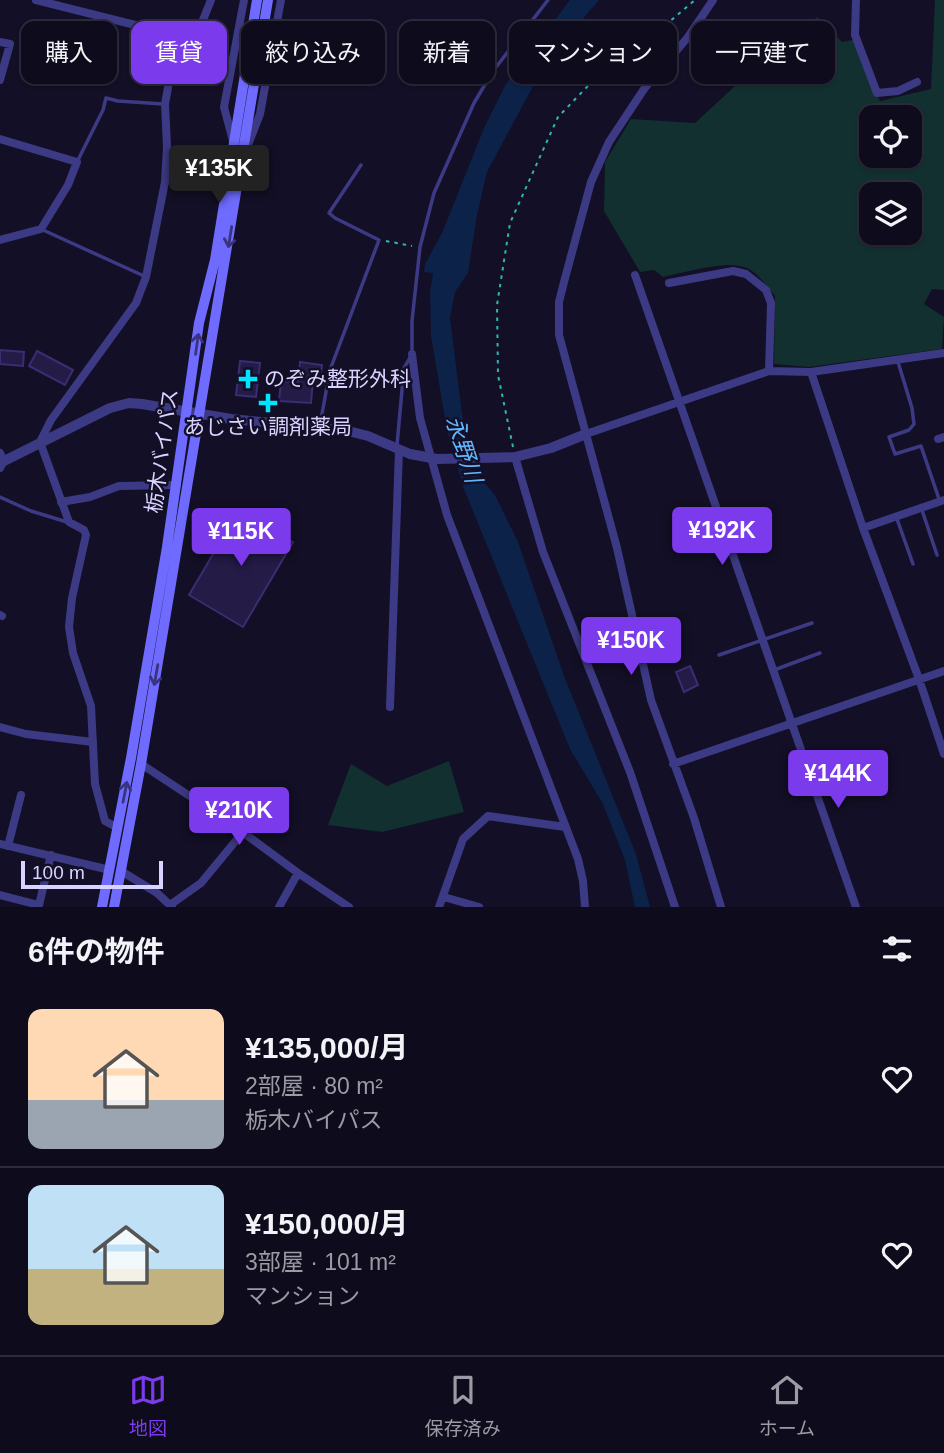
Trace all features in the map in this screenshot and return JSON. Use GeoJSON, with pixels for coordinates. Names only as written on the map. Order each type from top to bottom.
{"type":"FeatureCollection","features":[{"type":"Feature","properties":{"kind":"main road","name":"栃木バイパス"},"geometry":{"type":"LineString","coordinates":[[114,907],[118,828],[177,485],[200,323],[215,260],[257,0]]}},
{"type":"Feature","properties":{"kind":"main road","name":"栃木バイパス"},"geometry":{"type":"LineString","coordinates":[[102,907],[115,871],[141,764],[268,0]]}},
{"type":"Feature","properties":{"kind":"street"},"geometry":{"type":"LineString","coordinates":[[36,0],[131,24]]}},
{"type":"Feature","properties":{"kind":"street"},"geometry":{"type":"LineString","coordinates":[[203,21],[211,0]]}},
{"type":"Feature","properties":{"kind":"street"},"geometry":{"type":"LineString","coordinates":[[233,143],[224,107],[244,0]]}},
{"type":"Feature","properties":{"kind":"street"},"geometry":{"type":"LineString","coordinates":[[241,162],[260,114],[281,0]]}},
{"type":"Feature","properties":{"kind":"street"},"geometry":{"type":"LineString","coordinates":[[713,0],[688,37],[645,89],[609,142],[591,182],[583,209],[559,302],[559,335],[617,548],[651,700],[704,849],[721,907]]}},
{"type":"Feature","properties":{"kind":"street"},"geometry":{"type":"LineString","coordinates":[[856,0],[855,34],[877,93],[898,91],[917,82]]}},
{"type":"Feature","properties":{"kind":"street"},"geometry":{"type":"LineString","coordinates":[[0,41],[10,44],[0,80]]}},
{"type":"Feature","properties":{"kind":"street"},"geometry":{"type":"LineString","coordinates":[[118,828],[105,821],[95,784],[91,706],[73,653],[69,627],[72,598],[86,535],[84,530],[69,522],[40,442],[51,420],[136,303],[146,277],[165,181],[165,104],[169,84]]}},
{"type":"Feature","properties":{"kind":"street"},"geometry":{"type":"LineString","coordinates":[[0,139],[77,162],[68,185],[41,229],[0,240]]}},
{"type":"Feature","properties":{"kind":"street"},"geometry":{"type":"LineString","coordinates":[[669,283],[733,271],[746,274],[766,290],[771,303],[769,371]]}},
{"type":"Feature","properties":{"kind":"street"},"geometry":{"type":"LineString","coordinates":[[635,275],[856,907]]}},
{"type":"Feature","properties":{"kind":"street"},"geometry":{"type":"LineString","coordinates":[[1,461],[121,404],[142,404],[200,414],[357,432],[399,450],[433,459],[512,457],[551,448],[769,371],[811,372],[944,353]]}},
{"type":"Feature","properties":{"kind":"street"},"geometry":{"type":"LineString","coordinates":[[412,354],[421,418],[464,564],[578,859],[586,907]]}},
{"type":"Feature","properties":{"kind":"street"},"geometry":{"type":"LineString","coordinates":[[811,372],[863,528],[944,754]]}},
{"type":"Feature","properties":{"kind":"street"},"geometry":{"type":"LineString","coordinates":[[390,707],[399,450]]}},
{"type":"Feature","properties":{"kind":"street"},"geometry":{"type":"LineString","coordinates":[[512,457],[543,552],[630,772],[674,907]]}},
{"type":"Feature","properties":{"kind":"street"},"geometry":{"type":"LineString","coordinates":[[61,502],[90,497],[119,486],[177,485]]}},
{"type":"Feature","properties":{"kind":"street"},"geometry":{"type":"LineString","coordinates":[[863,528],[942,500]]}},
{"type":"Feature","properties":{"kind":"street"},"geometry":{"type":"LineString","coordinates":[[673,764],[944,671]]}},
{"type":"Feature","properties":{"kind":"street"},"geometry":{"type":"LineString","coordinates":[[0,727],[26,734],[93,742]]}},
{"type":"Feature","properties":{"kind":"street"},"geometry":{"type":"LineString","coordinates":[[141,764],[349,907]]}},
{"type":"Feature","properties":{"kind":"street"},"geometry":{"type":"LineString","coordinates":[[21,794],[4,845],[132,876],[171,906],[201,883],[243,832]]}},
{"type":"Feature","properties":{"kind":"street"},"geometry":{"type":"LineString","coordinates":[[439,907],[463,839],[488,816],[565,827]]}},
{"type":"Feature","properties":{"kind":"street"},"geometry":{"type":"LineString","coordinates":[[0,895],[39,905],[51,855]]}},
{"type":"Feature","properties":{"kind":"street"},"geometry":{"type":"LineString","coordinates":[[279,907],[298,873]]}},
{"type":"Feature","properties":{"kind":"street"},"geometry":{"type":"LineString","coordinates":[[444,897],[479,907]]}},
{"type":"Feature","properties":{"kind":"lane"},"geometry":{"type":"LineString","coordinates":[[399,450],[396,441],[404,368],[412,354],[412,321],[420,247],[442,172],[474,103],[493,71],[548,0]]}},
{"type":"Feature","properties":{"kind":"lane"},"geometry":{"type":"LineString","coordinates":[[77,162],[103,110],[106,98],[165,104]]}},
{"type":"Feature","properties":{"kind":"lane"},"geometry":{"type":"LineString","coordinates":[[320,427],[330,370],[379,240],[329,213],[361,165]]}},
{"type":"Feature","properties":{"kind":"lane"},"geometry":{"type":"LineString","coordinates":[[41,229],[146,277]]}},
{"type":"Feature","properties":{"kind":"lane"},"geometry":{"type":"LineString","coordinates":[[897,359],[912,408],[914,424],[909,430],[889,437],[895,454],[921,446],[942,500]]}},
{"type":"Feature","properties":{"kind":"lane"},"geometry":{"type":"LineString","coordinates":[[0,497],[31,511],[69,522]]}},
{"type":"Feature","properties":{"kind":"lane"},"geometry":{"type":"LineString","coordinates":[[922,508],[937,555]]}},
{"type":"Feature","properties":{"kind":"lane"},"geometry":{"type":"LineString","coordinates":[[897,517],[913,564]]}},
{"type":"Feature","properties":{"kind":"lane"},"geometry":{"type":"LineString","coordinates":[[719,655],[812,623]]}},
{"type":"Feature","properties":{"kind":"lane"},"geometry":{"type":"LineString","coordinates":[[774,670],[820,653]]}},
{"type":"Feature","properties":{"kind":"path"},"geometry":{"type":"LineString","coordinates":[[512,457],[498,375],[497,305],[510,223],[558,117],[612,61],[662,28],[695,0]]}},
{"type":"Feature","properties":{"kind":"path"},"geometry":{"type":"LineString","coordinates":[[379,240],[420,247]]}},
{"type":"Feature","properties":{"kind":"green space"},"geometry":{"type":"Polygon","coordinates":[[[935,0],[944,0],[944,290],[932,289],[924,304],[944,317],[942,349],[809,367],[774,364],[775,296],[755,273],[733,265],[663,277],[654,270],[640,272],[604,211],[605,162],[631,119],[695,123],[737,84],[835,84],[835,35],[842,42],[853,40],[880,101],[931,89],[935,0]]]}},
{"type":"Feature","properties":{"kind":"green space"},"geometry":{"type":"Polygon","coordinates":[[[449,761],[464,812],[382,832],[328,825],[351,764],[387,786],[449,761]]]}},
{"type":"Feature","properties":{"kind":"water"},"geometry":{"type":"Polygon","coordinates":[[[570,0],[599,0],[581,21],[554,21],[570,0]]]}},
{"type":"Feature","properties":{"kind":"water","name":"永野川"},"geometry":{"type":"Polygon","coordinates":[[[509,80],[509,84],[534,84],[487,172],[468,273],[455,292],[450,318],[462,414],[476,473],[495,495],[518,542],[564,676],[636,854],[650,907],[635,907],[625,860],[603,804],[570,749],[464,489],[447,430],[431,336],[430,292],[433,273],[424,272],[425,264],[442,233],[484,128],[509,80]]]}},
{"type":"Feature","properties":{"kind":"building"},"geometry":{"type":"Polygon","coordinates":[[[0,350],[24,352],[23,366],[0,364],[0,350]]]}},
{"type":"Feature","properties":{"kind":"building"},"geometry":{"type":"Polygon","coordinates":[[[37,351],[73,370],[65,385],[29,366],[37,351]]]}},
{"type":"Feature","properties":{"kind":"building","name":"のぞみ整形外科"},"geometry":{"type":"Polygon","coordinates":[[[240,361],[260,363],[256,397],[236,395],[240,361]]]}},
{"type":"Feature","properties":{"kind":"building"},"geometry":{"type":"Polygon","coordinates":[[[300,362],[322,365],[320,381],[313,381],[311,403],[279,401],[281,381],[298,383],[300,362]]]}},
{"type":"Feature","properties":{"kind":"building"},"geometry":{"type":"Polygon","coordinates":[[[239,510],[293,542],[243,627],[189,595],[239,510]]]}},
{"type":"Feature","properties":{"kind":"building"},"geometry":{"type":"Polygon","coordinates":[[[690,666],[698,685],[684,692],[676,672],[690,666]]]}},
{"type":"Feature","properties":{"kind":"place","name":"のぞみ整形外科"},"geometry":{"type":"Point","coordinates":[248,379]}},
{"type":"Feature","properties":{"kind":"place","name":"あじさい調剤薬局"},"geometry":{"type":"Point","coordinates":[268,403]}}]}
